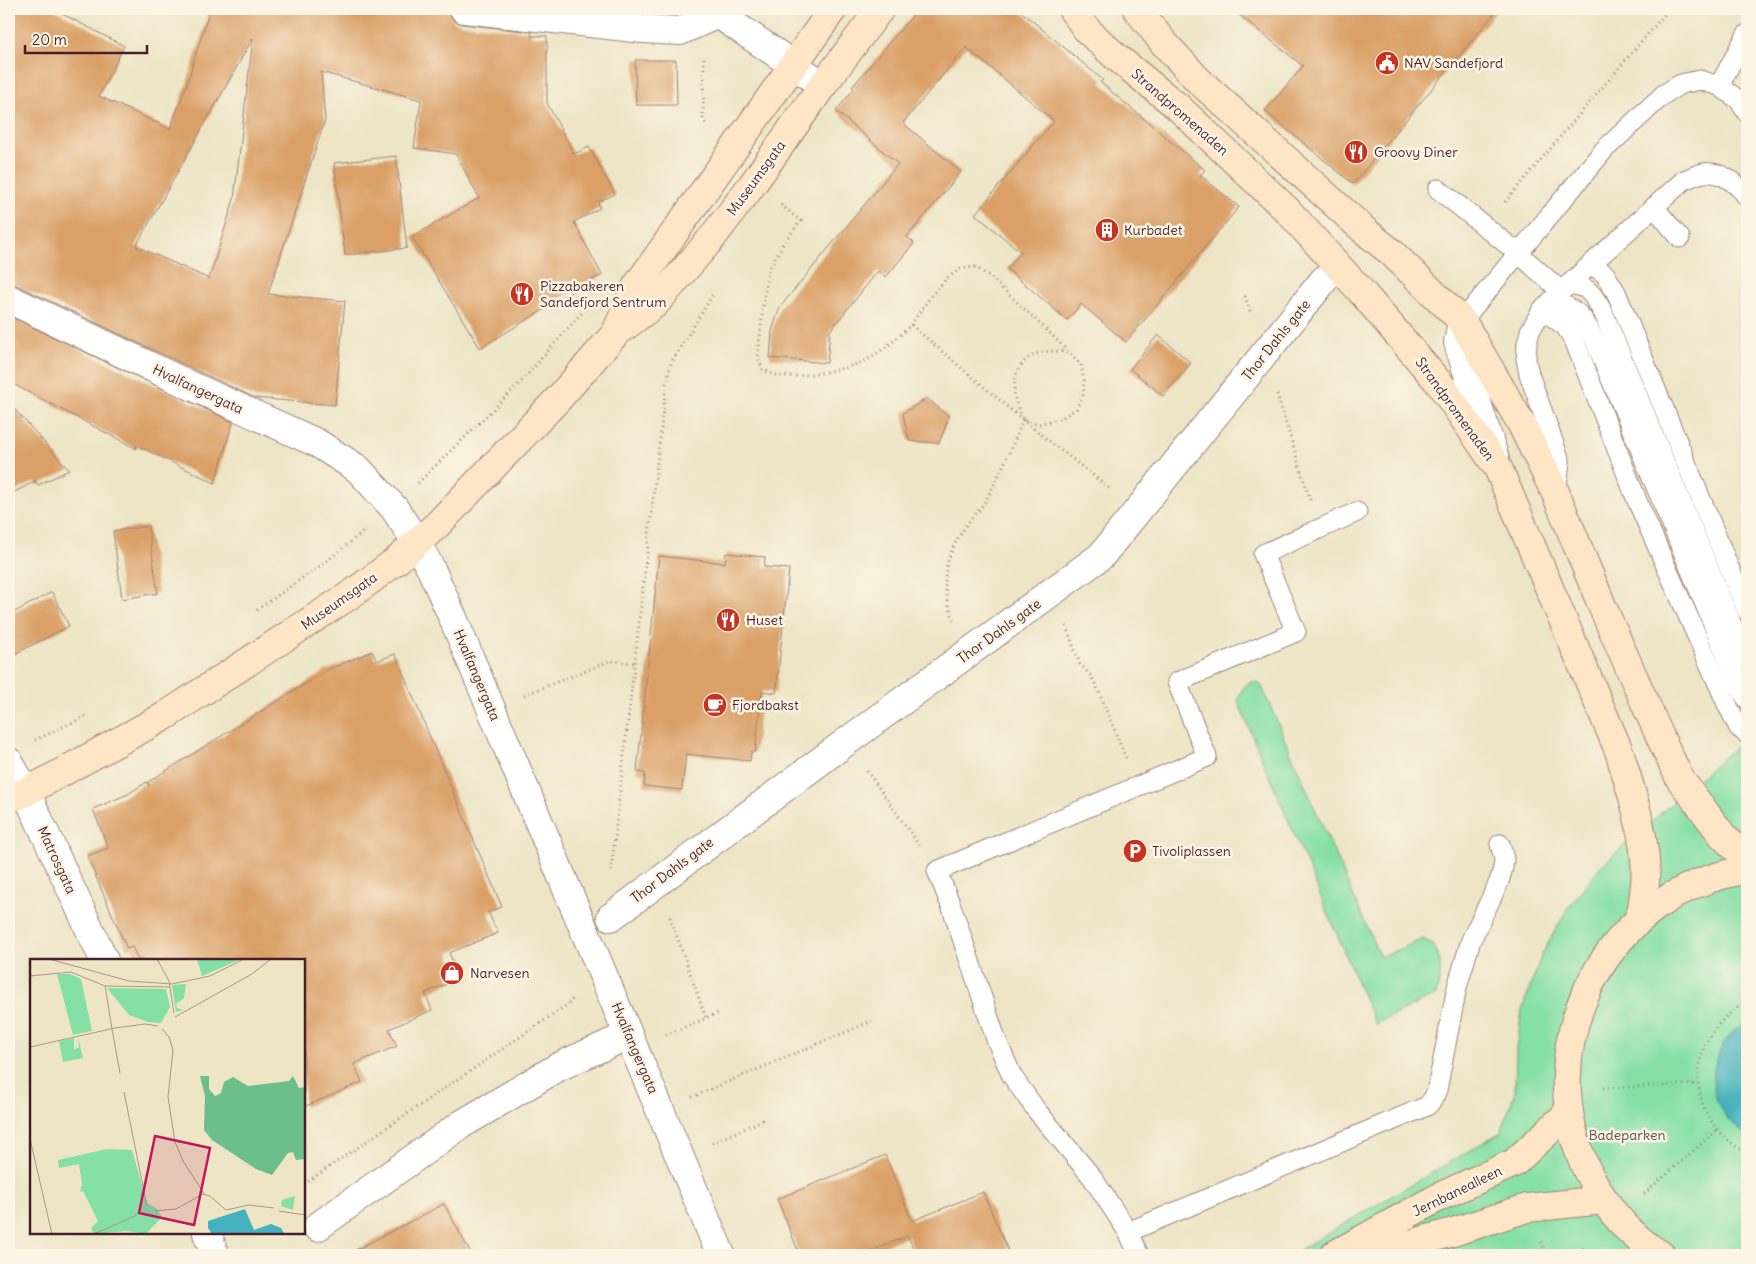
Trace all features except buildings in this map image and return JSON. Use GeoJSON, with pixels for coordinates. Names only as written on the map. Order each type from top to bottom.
{"type":"FeatureCollection","features":[{"type":"Feature","properties":{"kind":"main road","name":"Museumsgata"},"geometry":{"type":"LineString","coordinates":[[616,333],[636,287],[792,64],[833,9]]}},
{"type":"Feature","properties":{"kind":"main road","name":"Museumsgata"},"geometry":{"type":"LineString","coordinates":[[18,796],[165,716],[353,593],[417,543],[438,524],[552,405],[616,333],[655,304],[711,239],[880,9]]}},
{"type":"Feature","properties":{"kind":"main road","name":"Strandpromenaden"},"geometry":{"type":"LineString","coordinates":[[1072,9],[1088,31],[1178,108],[1288,211],[1429,370],[1498,468],[1619,751],[1634,799],[1646,861],[1641,913],[1637,921]]}},
{"type":"Feature","properties":{"kind":"main road"},"geometry":{"type":"LineString","coordinates":[[1137,9],[1163,42],[1198,80],[1365,232],[1392,253],[1462,321],[1522,425],[1556,494],[1603,608],[1680,779],[1723,836],[1747,859]]}},
{"type":"Feature","properties":{"kind":"main road"},"geometry":{"type":"LineString","coordinates":[[1661,1255],[1649,1248],[1618,1218],[1604,1200],[1578,1150],[1566,1090],[1570,1043],[1583,997],[1606,956],[1637,921],[1667,898],[1701,882],[1736,871],[1747,870]]}},
{"type":"Feature","properties":{"kind":"main road","name":"Jernbanealleen"},"geometry":{"type":"LineString","coordinates":[[1334,1255],[1441,1196],[1514,1163],[1569,1112]]}},
{"type":"Feature","properties":{"kind":"main road"},"geometry":{"type":"LineString","coordinates":[[1370,1255],[1453,1232],[1527,1208],[1604,1200]]}},
{"type":"Feature","properties":{"kind":"street"},"geometry":{"type":"LineString","coordinates":[[464,9],[643,29],[680,31],[718,12],[823,85]]}},
{"type":"Feature","properties":{"kind":"street","name":"Thor Dahls gate"},"geometry":{"type":"LineString","coordinates":[[611,916],[1101,556],[1324,280]]}},
{"type":"Feature","properties":{"kind":"street","name":"Hvalfangergata"},"geometry":{"type":"LineString","coordinates":[[9,299],[176,379],[317,443],[358,469],[394,508],[431,568],[453,618],[721,1255]]}},
{"type":"Feature","properties":{"kind":"street"},"geometry":{"type":"LineString","coordinates":[[1462,321],[1458,343],[1498,468]]}},
{"type":"Feature","properties":{"kind":"street","name":"Matrosgata"},"geometry":{"type":"LineString","coordinates":[[9,762],[18,796],[103,959]]}},
{"type":"Feature","properties":{"kind":"street"},"geometry":{"type":"LineString","coordinates":[[317,1227],[462,1124],[560,1066],[629,1035]]}},
{"type":"Feature","properties":{"kind":"street"},"geometry":{"type":"LineString","coordinates":[[207,1234],[215,1255]]}},
{"type":"Feature","properties":{"kind":"lane"},"geometry":{"type":"LineString","coordinates":[[1719,86],[1747,34]]}},
{"type":"Feature","properties":{"kind":"lane"},"geometry":{"type":"LineString","coordinates":[[1462,321],[1604,150],[1664,94],[1681,84],[1700,80],[1719,86],[1739,100],[1747,113]]}},
{"type":"Feature","properties":{"kind":"lane"},"geometry":{"type":"LineString","coordinates":[[1556,494],[1560,461],[1526,359],[1530,331],[1556,297],[1684,180],[1700,174],[1711,173],[1723,177],[1738,186],[1747,197]]}},
{"type":"Feature","properties":{"kind":"lane"},"geometry":{"type":"LineString","coordinates":[[1438,189],[1518,253],[1556,297],[1584,318],[1739,686],[1747,699]]}},
{"type":"Feature","properties":{"kind":"lane"},"geometry":{"type":"LineString","coordinates":[[1654,207],[1680,238]]}},
{"type":"Feature","properties":{"kind":"lane"},"geometry":{"type":"LineString","coordinates":[[1591,264],[1604,274],[1616,292],[1747,611]]}},
{"type":"Feature","properties":{"kind":"lane"},"geometry":{"type":"LineString","coordinates":[[1556,297],[1577,284],[1583,286],[1592,294],[1604,312],[1747,661]]}},
{"type":"Feature","properties":{"kind":"lane"},"geometry":{"type":"LineString","coordinates":[[1556,297],[1565,326],[1574,340],[1638,503],[1727,704],[1739,728],[1747,734]]}},
{"type":"Feature","properties":{"kind":"lane"},"geometry":{"type":"LineString","coordinates":[[1139,1255],[1128,1232],[1092,1177],[1037,1111],[1012,1076],[996,1039],[952,908],[937,870],[1207,757],[1177,682],[1296,632],[1264,554],[1357,512]]}},
{"type":"Feature","properties":{"kind":"lane"},"geometry":{"type":"LineString","coordinates":[[1128,1232],[1427,1106],[1433,1099],[1439,1080],[1457,987],[1470,940],[1499,882],[1503,868],[1504,859],[1500,844]]}},
{"type":"Feature","properties":{"kind":"path"},"geometry":{"type":"LineString","coordinates":[[1486,227],[1669,9]]}},
{"type":"Feature","properties":{"kind":"path"},"geometry":{"type":"LineString","coordinates":[[709,129],[703,119],[704,35],[718,12]]}},
{"type":"Feature","properties":{"kind":"path"},"geometry":{"type":"LineString","coordinates":[[776,200],[801,222],[784,242],[769,269],[758,356],[762,369],[778,376],[799,376],[835,370],[862,362],[889,346],[911,325],[931,296],[946,279],[960,270],[975,267],[990,276],[1081,365],[1084,380],[1083,395],[1076,409],[1064,417],[1045,423],[1039,424],[1023,420]]}},
{"type":"Feature","properties":{"kind":"path"},"geometry":{"type":"LineString","coordinates":[[1747,224],[1743,238],[1747,247]]}},
{"type":"Feature","properties":{"kind":"path"},"geometry":{"type":"LineString","coordinates":[[610,879],[666,384],[671,363],[715,292]]}},
{"type":"Feature","properties":{"kind":"path"},"geometry":{"type":"LineString","coordinates":[[1245,296],[1320,529]]}},
{"type":"Feature","properties":{"kind":"path"},"geometry":{"type":"LineString","coordinates":[[412,489],[520,383],[587,308]]}},
{"type":"Feature","properties":{"kind":"path"},"geometry":{"type":"LineString","coordinates":[[911,325],[1023,420],[1136,511]]}},
{"type":"Feature","properties":{"kind":"path"},"geometry":{"type":"LineString","coordinates":[[972,651],[958,632],[948,605],[945,577],[948,556],[984,502],[1012,448],[1023,420],[1017,406],[1014,391],[1016,374],[1023,362],[1034,354],[1046,350],[1069,353]]}},
{"type":"Feature","properties":{"kind":"path"},"geometry":{"type":"LineString","coordinates":[[252,614],[372,526]]}},
{"type":"Feature","properties":{"kind":"path"},"geometry":{"type":"LineString","coordinates":[[1053,592],[1080,664],[1095,683],[1138,786]]}},
{"type":"Feature","properties":{"kind":"path"},"geometry":{"type":"LineString","coordinates":[[521,696],[610,661],[635,663]]}},
{"type":"Feature","properties":{"kind":"path"},"geometry":{"type":"LineString","coordinates":[[31,741],[94,712]]}},
{"type":"Feature","properties":{"kind":"path"},"geometry":{"type":"LineString","coordinates":[[846,742],[937,870]]}},
{"type":"Feature","properties":{"kind":"path"},"geometry":{"type":"LineString","coordinates":[[658,881],[706,1018]]}},
{"type":"Feature","properties":{"kind":"path"},"geometry":{"type":"LineString","coordinates":[[305,1183],[570,1003],[575,997]]}},
{"type":"Feature","properties":{"kind":"path"},"geometry":{"type":"LineString","coordinates":[[1747,1003],[1722,1019],[1708,1038],[1700,1060],[1698,1084],[1704,1108],[1717,1130],[1735,1146],[1747,1152]]}},
{"type":"Feature","properties":{"kind":"path"},"geometry":{"type":"LineString","coordinates":[[661,1037],[718,1013]]}},
{"type":"Feature","properties":{"kind":"path"},"geometry":{"type":"LineString","coordinates":[[687,1099],[872,1021]]}},
{"type":"Feature","properties":{"kind":"path"},"geometry":{"type":"LineString","coordinates":[[1598,1088],[1698,1084]]}},
{"type":"Feature","properties":{"kind":"path"},"geometry":{"type":"LineString","coordinates":[[706,1145],[764,1120]]}},
{"type":"Feature","properties":{"kind":"path"},"geometry":{"type":"LineString","coordinates":[[1642,1196],[1717,1130]]}},
{"type":"Feature","properties":{"kind":"path"},"geometry":{"type":"LineString","coordinates":[[1538,1237],[1547,1255]]}},
{"type":"Feature","properties":{"kind":"path"},"geometry":{"type":"LineString","coordinates":[[1569,1255],[1585,1248]]}},
{"type":"Feature","properties":{"kind":"green space"},"geometry":{"type":"Polygon","coordinates":[[[1250,682],[1257,682],[1261,685],[1380,957],[1423,939],[1435,948],[1438,955],[1440,979],[1436,995],[1375,1024],[1238,702],[1242,690],[1250,682]]]}},
{"type":"Feature","properties":{"kind":"green space","name":"Badeparken"},"geometry":{"type":"Polygon","coordinates":[[[1743,740],[1747,742],[1747,1255],[1291,1255],[1501,1132],[1515,1092],[1516,1049],[1522,1010],[1542,954],[1568,908],[1600,867],[1743,740]]]}},
{"type":"Feature","properties":{"kind":"water"},"geometry":{"type":"Polygon","coordinates":[[[1747,1022],[1747,1135],[1732,1123],[1722,1111],[1715,1095],[1713,1083],[1714,1071],[1721,1048],[1728,1037],[1747,1022]]]}},
{"type":"Feature","properties":{"kind":"place","name":"NAV Sandefjord"},"geometry":{"type":"Point","coordinates":[1387,63]}},
{"type":"Feature","properties":{"kind":"place","name":"Groovy Diner"},"geometry":{"type":"Point","coordinates":[1356,152]}},
{"type":"Feature","properties":{"kind":"place","name":"Kurbadet"},"geometry":{"type":"Point","coordinates":[1107,230]}},
{"type":"Feature","properties":{"kind":"place","name":"Pizzabakeren Sandefjord Sentrum"},"geometry":{"type":"Point","coordinates":[522,294]}},
{"type":"Feature","properties":{"kind":"place","name":"Huset"},"geometry":{"type":"Point","coordinates":[728,620]}},
{"type":"Feature","properties":{"kind":"place","name":"Fjordbakst"},"geometry":{"type":"Point","coordinates":[715,705]}},
{"type":"Feature","properties":{"kind":"place","name":"Tivoliplassen"},"geometry":{"type":"Point","coordinates":[1135,851]}},
{"type":"Feature","properties":{"kind":"place","name":"Narvesen"},"geometry":{"type":"Point","coordinates":[452,973]}}]}
